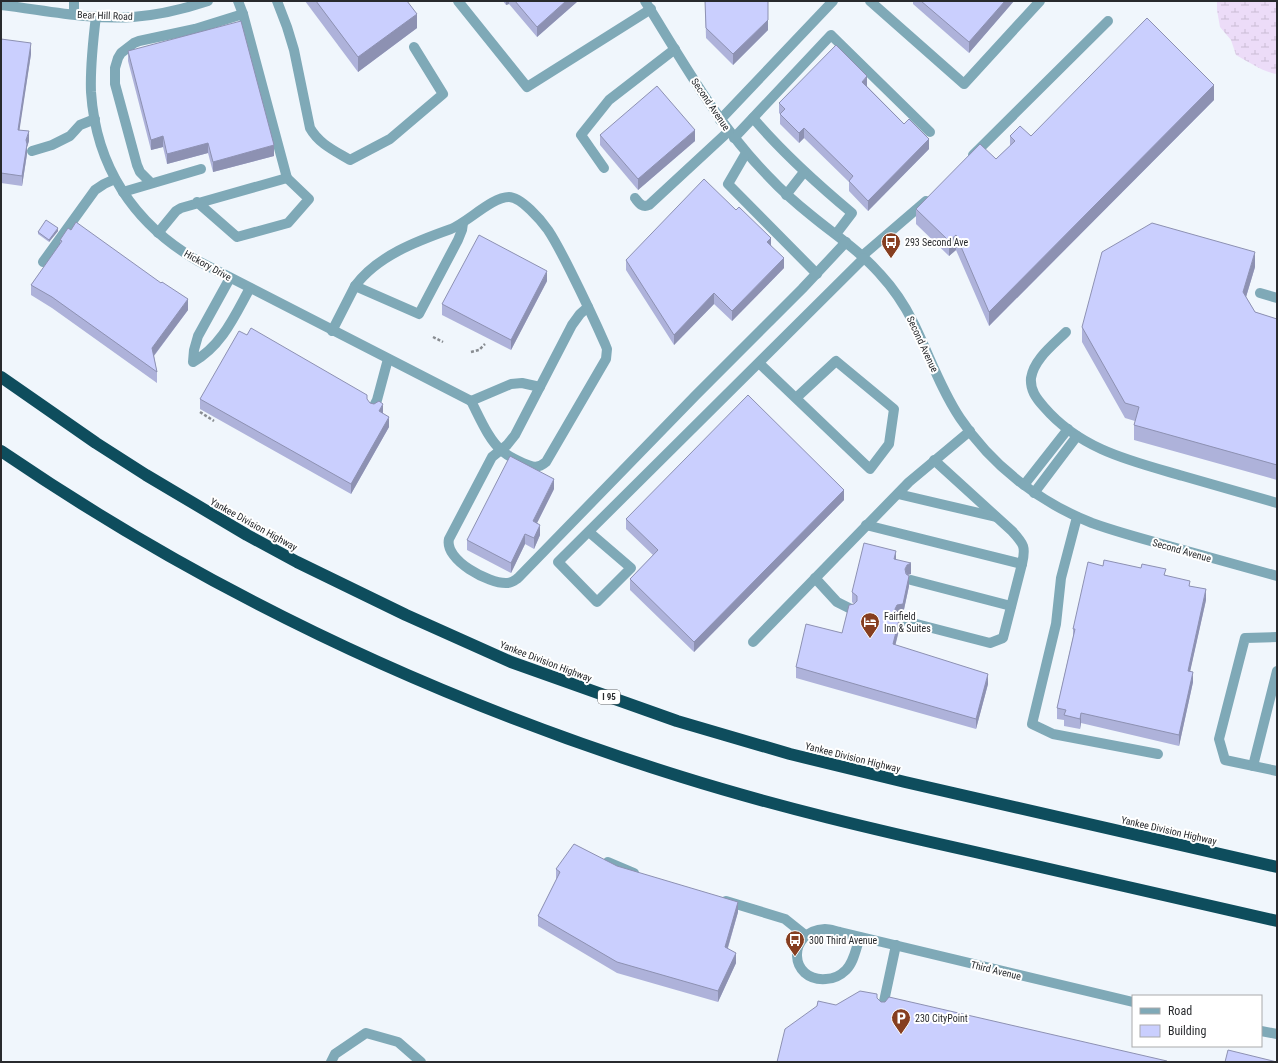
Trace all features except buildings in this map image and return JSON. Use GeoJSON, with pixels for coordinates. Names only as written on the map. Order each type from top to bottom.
{"type":"FeatureCollection","features":[{"type":"Feature","properties":{"kind":"highway","name":"Yankee Division Highway"},"geometry":{"type":"LineString","coordinates":[[1,377],[54,415],[127,463],[247,535],[297,562],[406,616],[511,662],[677,721],[790,754],[913,784],[1277,867]]}},
{"type":"Feature","properties":{"kind":"highway"},"geometry":{"type":"LineString","coordinates":[[1,451],[114,524],[216,582],[269,609],[346,647],[429,684],[584,744],[683,778],[840,821],[1277,921]]}},
{"type":"Feature","properties":{"kind":"street"},"geometry":{"type":"LineString","coordinates":[[74,1],[74,14]]}},
{"type":"Feature","properties":{"kind":"street","name":"Bear Hill Road"},"geometry":{"type":"LineString","coordinates":[[1,4],[74,14],[133,17],[181,5],[208,1]]}},
{"type":"Feature","properties":{"kind":"street"},"geometry":{"type":"LineString","coordinates":[[197,202],[237,237],[288,223],[309,199],[287,178],[243,14],[238,1]]}},
{"type":"Feature","properties":{"kind":"street"},"geometry":{"type":"LineString","coordinates":[[277,1],[294,50],[310,128],[321,142],[350,160],[390,139],[443,94],[414,47]]}},
{"type":"Feature","properties":{"kind":"street"},"geometry":{"type":"LineString","coordinates":[[458,1],[527,88],[648,5]]}},
{"type":"Feature","properties":{"kind":"street"},"geometry":{"type":"LineString","coordinates":[[720,120],[832,1]]}},
{"type":"Feature","properties":{"kind":"street"},"geometry":{"type":"LineString","coordinates":[[870,1],[964,84],[1040,1]]}},
{"type":"Feature","properties":{"kind":"street","name":"Second Avenue"},"geometry":{"type":"LineString","coordinates":[[648,5],[720,120],[746,153],[786,194],[846,242],[885,279],[913,322],[948,398],[962,421],[994,459],[1034,493],[1077,517],[1118,532],[1277,576]]}},
{"type":"Feature","properties":{"kind":"street"},"geometry":{"type":"LineString","coordinates":[[151,183],[140,172],[137,165],[116,91],[114,76],[118,58],[128,47],[139,41],[195,29],[243,14]]}},
{"type":"Feature","properties":{"kind":"street","name":"Hickory Drive"},"geometry":{"type":"LineString","coordinates":[[96,16],[91,75],[94,119],[103,150],[115,179],[123,192],[142,216],[158,232],[188,255],[332,331],[470,401]]}},
{"type":"Feature","properties":{"kind":"street"},"geometry":{"type":"LineString","coordinates":[[964,164],[1108,21]]}},
{"type":"Feature","properties":{"kind":"street"},"geometry":{"type":"LineString","coordinates":[[635,198],[645,207],[649,205],[753,118],[831,35],[930,132]]}},
{"type":"Feature","properties":{"kind":"street"},"geometry":{"type":"LineString","coordinates":[[604,168],[581,135],[609,100],[675,50]]}},
{"type":"Feature","properties":{"kind":"street"},"geometry":{"type":"LineString","coordinates":[[753,118],[771,139],[804,172],[852,213],[836,234]]}},
{"type":"Feature","properties":{"kind":"street"},"geometry":{"type":"LineString","coordinates":[[32,151],[52,145],[70,136],[80,125],[94,119]]}},
{"type":"Feature","properties":{"kind":"street"},"geometry":{"type":"LineString","coordinates":[[746,153],[728,184],[817,274]]}},
{"type":"Feature","properties":{"kind":"street"},"geometry":{"type":"LineString","coordinates":[[123,192],[201,169]]}},
{"type":"Feature","properties":{"kind":"street"},"geometry":{"type":"LineString","coordinates":[[786,194],[804,172]]}},
{"type":"Feature","properties":{"kind":"street"},"geometry":{"type":"LineString","coordinates":[[158,232],[176,211],[181,208],[197,202],[287,178]]}},
{"type":"Feature","properties":{"kind":"street"},"geometry":{"type":"LineString","coordinates":[[43,262],[95,190],[115,179]]}},
{"type":"Feature","properties":{"kind":"street"},"geometry":{"type":"LineString","coordinates":[[332,331],[355,286],[370,270],[401,250],[454,228],[497,200],[510,197],[521,202],[540,220],[552,236],[588,307],[607,349],[606,359],[546,462],[540,466],[532,467],[500,450],[489,435],[470,401],[514,383],[522,383],[540,387]]}},
{"type":"Feature","properties":{"kind":"street"},"geometry":{"type":"LineString","coordinates":[[589,532],[631,568],[597,602],[558,562],[759,363],[863,257],[931,197]]}},
{"type":"Feature","properties":{"kind":"street"},"geometry":{"type":"LineString","coordinates":[[355,286],[420,314],[458,240],[463,223]]}},
{"type":"Feature","properties":{"kind":"street"},"geometry":{"type":"LineString","coordinates":[[588,307],[576,319],[515,435],[507,445],[494,455],[451,532],[448,548],[455,558],[473,572],[483,577],[506,583],[515,581],[817,274],[846,242]]}},
{"type":"Feature","properties":{"kind":"street"},"geometry":{"type":"LineString","coordinates":[[230,278],[198,336],[194,350],[193,362],[207,353],[220,339],[250,288]]}},
{"type":"Feature","properties":{"kind":"street"},"geometry":{"type":"LineString","coordinates":[[1260,293],[1277,298]]}},
{"type":"Feature","properties":{"kind":"street"},"geometry":{"type":"LineString","coordinates":[[1066,332],[1036,363],[1032,373],[1031,384],[1032,390],[1037,398],[1052,416],[1068,429],[1077,436],[1104,451],[1128,460],[1277,503]]}},
{"type":"Feature","properties":{"kind":"street"},"geometry":{"type":"LineString","coordinates":[[373,408],[377,400],[388,359]]}},
{"type":"Feature","properties":{"kind":"street"},"geometry":{"type":"LineString","coordinates":[[759,363],[870,469],[889,444],[894,409],[836,360],[796,398]]}},
{"type":"Feature","properties":{"kind":"street"},"geometry":{"type":"LineString","coordinates":[[1024,485],[1068,429]]}},
{"type":"Feature","properties":{"kind":"street"},"geometry":{"type":"LineString","coordinates":[[753,642],[898,494],[934,460],[970,431]]}},
{"type":"Feature","properties":{"kind":"street"},"geometry":{"type":"LineString","coordinates":[[1034,493],[1077,436]]}},
{"type":"Feature","properties":{"kind":"street"},"geometry":{"type":"LineString","coordinates":[[901,620],[990,643],[1003,638],[1025,552],[1023,542],[934,460]]}},
{"type":"Feature","properties":{"kind":"street"},"geometry":{"type":"LineString","coordinates":[[898,494],[998,518]]}},
{"type":"Feature","properties":{"kind":"street"},"geometry":{"type":"LineString","coordinates":[[1077,517],[1061,578],[1056,624],[1032,724],[1053,734],[1158,754]]}},
{"type":"Feature","properties":{"kind":"street"},"geometry":{"type":"LineString","coordinates":[[866,526],[1022,564]]}},
{"type":"Feature","properties":{"kind":"street"},"geometry":{"type":"LineString","coordinates":[[815,578],[837,602],[851,608]]}},
{"type":"Feature","properties":{"kind":"street"},"geometry":{"type":"LineString","coordinates":[[911,580],[1011,606]]}},
{"type":"Feature","properties":{"kind":"street"},"geometry":{"type":"LineString","coordinates":[[1277,637],[1245,638],[1219,739],[1224,760],[1277,771]]}},
{"type":"Feature","properties":{"kind":"street"},"geometry":{"type":"LineString","coordinates":[[1253,766],[1277,671]]}},
{"type":"Feature","properties":{"kind":"street"},"geometry":{"type":"LineString","coordinates":[[608,862],[646,878]]}},
{"type":"Feature","properties":{"kind":"street"},"geometry":{"type":"LineString","coordinates":[[720,899],[785,919],[805,935],[799,945],[797,957],[800,967],[809,977],[819,980],[832,979],[845,971],[853,959],[860,937]]}},
{"type":"Feature","properties":{"kind":"street","name":"Third Avenue"},"geometry":{"type":"LineString","coordinates":[[805,935],[814,931],[826,929],[1132,1002]]}},
{"type":"Feature","properties":{"kind":"street"},"geometry":{"type":"LineString","coordinates":[[883,1006],[896,946]]}},
{"type":"Feature","properties":{"kind":"street"},"geometry":{"type":"LineString","coordinates":[[1262,1031],[1277,1034]]}},
{"type":"Feature","properties":{"kind":"street"},"geometry":{"type":"LineString","coordinates":[[331,1062],[336,1054],[366,1033],[398,1042],[421,1062]]}},
{"type":"Feature","properties":{"kind":"path"},"geometry":{"type":"LineString","coordinates":[[433,337],[443,342]]}},
{"type":"Feature","properties":{"kind":"path"},"geometry":{"type":"LineString","coordinates":[[471,352],[479,350],[485,344]]}},
{"type":"Feature","properties":{"kind":"path"},"geometry":{"type":"LineString","coordinates":[[200,412],[214,421]]}},
{"type":"Feature","properties":{"kind":"green space"},"geometry":{"type":"Polygon","coordinates":[[[1217,1],[1277,1],[1277,74],[1261,69],[1236,55],[1231,40],[1220,27],[1217,1]]]}},
{"type":"Feature","properties":{"kind":"place","name":"293 Second Ave"},"geometry":{"type":"Point","coordinates":[891,259]}},
{"type":"Feature","properties":{"kind":"place","name":"Fairfield Inn & Suites"},"geometry":{"type":"Point","coordinates":[870,639]}},
{"type":"Feature","properties":{"kind":"place","name":"300 Third Avenue"},"geometry":{"type":"Point","coordinates":[795,957]}},
{"type":"Feature","properties":{"kind":"place","name":"230 CityPoint"},"geometry":{"type":"Point","coordinates":[901,1035]}}]}
